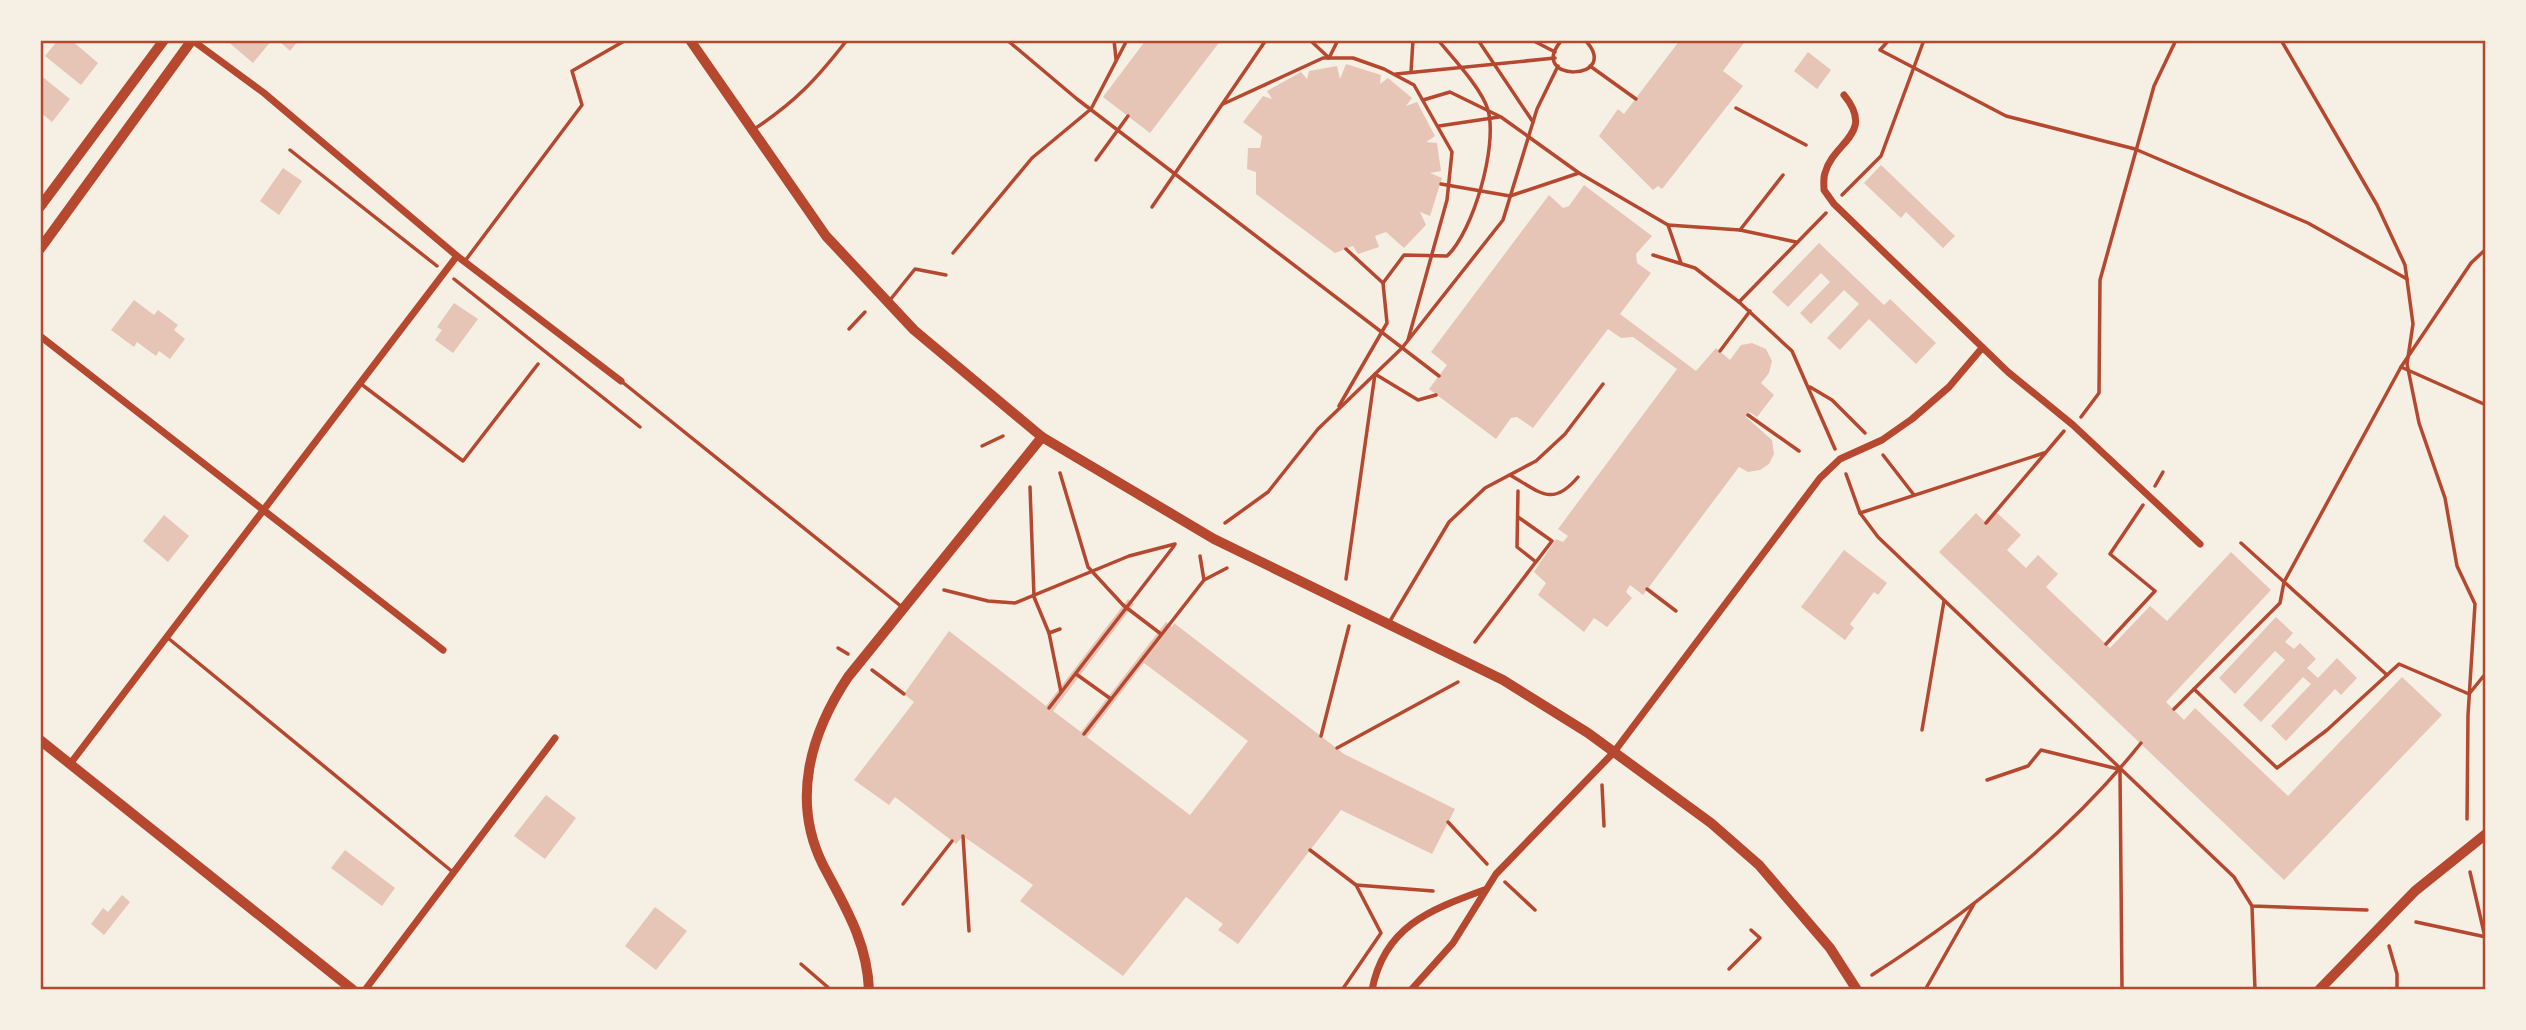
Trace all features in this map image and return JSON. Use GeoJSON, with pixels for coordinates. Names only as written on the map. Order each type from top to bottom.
{"type":"FeatureCollection","features":[{"type":"Feature","properties":{"kind":"main road"},"geometry":{"type":"LineString","coordinates":[[40,207],[164,40]]}},
{"type":"Feature","properties":{"kind":"main road"},"geometry":{"type":"LineString","coordinates":[[40,249],[192,40]]}},
{"type":"Feature","properties":{"kind":"street"},"geometry":{"type":"LineString","coordinates":[[192,40],[264,93],[457,256],[621,381]]}},
{"type":"Feature","properties":{"kind":"street"},"geometry":{"type":"LineString","coordinates":[[690,40],[751,132],[826,236],[887,304],[1042,437],[1214,539],[1389,623],[1544,704],[1711,824],[1759,865],[1830,948],[1857,990]]}},
{"type":"Feature","properties":{"kind":"street"},"geometry":{"type":"LineString","coordinates":[[1844,95],[1854,107],[1856,122],[1850,140],[1825,172],[1824,190],[1834,204],[1983,348],[2036,397],[2073,425],[2200,544]]}},
{"type":"Feature","properties":{"kind":"street"},"geometry":{"type":"LineString","coordinates":[[70,764],[457,256]]}},
{"type":"Feature","properties":{"kind":"street"},"geometry":{"type":"LineString","coordinates":[[40,336],[443,650]]}},
{"type":"Feature","properties":{"kind":"street"},"geometry":{"type":"LineString","coordinates":[[1411,990],[1453,943],[1484,890],[1614,752],[1820,478],[1840,459],[1874,444],[1912,419],[1949,387],[1983,348]]}},
{"type":"Feature","properties":{"kind":"street"},"geometry":{"type":"LineString","coordinates":[[869,990],[866,954],[852,917],[822,863],[810,826],[804,791],[814,741],[833,699],[902,607],[1042,437]]}},
{"type":"Feature","properties":{"kind":"street"},"geometry":{"type":"LineString","coordinates":[[365,990],[555,738]]}},
{"type":"Feature","properties":{"kind":"street"},"geometry":{"type":"LineString","coordinates":[[40,740],[353,990]]}},
{"type":"Feature","properties":{"kind":"street"},"geometry":{"type":"LineString","coordinates":[[2319,990],[2415,891],[2486,834]]}},
{"type":"Feature","properties":{"kind":"street"},"geometry":{"type":"LineString","coordinates":[[1372,990],[1382,955],[1410,925],[1428,911],[1484,890]]}},
{"type":"Feature","properties":{"kind":"lane"},"geometry":{"type":"LineString","coordinates":[[465,261],[582,105],[572,71],[626,40]]}},
{"type":"Feature","properties":{"kind":"lane"},"geometry":{"type":"LineString","coordinates":[[751,132],[790,105],[821,76],[847,40]]}},
{"type":"Feature","properties":{"kind":"lane"},"geometry":{"type":"LineString","coordinates":[[887,304],[915,269],[946,275]]}},
{"type":"Feature","properties":{"kind":"lane"},"geometry":{"type":"LineString","coordinates":[[360,383],[463,461],[538,364]]}},
{"type":"Feature","properties":{"kind":"lane"},"geometry":{"type":"LineString","coordinates":[[621,381],[902,607]]}},
{"type":"Feature","properties":{"kind":"lane"},"geometry":{"type":"LineString","coordinates":[[1389,623],[1449,522],[1485,488],[1536,461],[1565,434],[1603,384]]}},
{"type":"Feature","properties":{"kind":"lane"},"geometry":{"type":"LineString","coordinates":[[1510,475],[1557,496],[1566,492],[1578,477]]}},
{"type":"Feature","properties":{"kind":"lane"},"geometry":{"type":"LineString","coordinates":[[167,637],[454,873]]}},
{"type":"Feature","properties":{"kind":"path"},"geometry":{"type":"LineString","coordinates":[[1007,40],[1091,109],[1439,376]]}},
{"type":"Feature","properties":{"kind":"path"},"geometry":{"type":"LineString","coordinates":[[1114,40],[1117,61]]}},
{"type":"Feature","properties":{"kind":"path"},"geometry":{"type":"LineString","coordinates":[[953,253],[1032,158],[1091,109],[1127,40]]}},
{"type":"Feature","properties":{"kind":"path"},"geometry":{"type":"LineString","coordinates":[[1152,207],[1266,40]]}},
{"type":"Feature","properties":{"kind":"path"},"geometry":{"type":"LineString","coordinates":[[1310,40],[1329,58]]}},
{"type":"Feature","properties":{"kind":"path"},"geometry":{"type":"LineString","coordinates":[[1329,58],[1338,40]]}},
{"type":"Feature","properties":{"kind":"path"},"geometry":{"type":"LineString","coordinates":[[1411,72],[1413,40]]}},
{"type":"Feature","properties":{"kind":"path"},"geometry":{"type":"LineString","coordinates":[[1383,282],[1404,255],[1447,256],[1460,244],[1479,191],[1490,146],[1488,110],[1461,68],[1438,40]]}},
{"type":"Feature","properties":{"kind":"path"},"geometry":{"type":"LineString","coordinates":[[1478,40],[1533,122]]}},
{"type":"Feature","properties":{"kind":"path"},"geometry":{"type":"LineString","coordinates":[[1532,40],[1555,52]]}},
{"type":"Feature","properties":{"kind":"path"},"geometry":{"type":"LineString","coordinates":[[1562,40],[1555,52],[1555,58],[1558,66],[1574,74],[1590,66],[1593,54],[1585,40]]}},
{"type":"Feature","properties":{"kind":"path"},"geometry":{"type":"LineString","coordinates":[[1889,40],[1880,50],[1913,70],[2006,116],[2135,149],[2308,223],[2407,279]]}},
{"type":"Feature","properties":{"kind":"path"},"geometry":{"type":"LineString","coordinates":[[1842,195],[1881,156],[1924,40]]}},
{"type":"Feature","properties":{"kind":"path"},"geometry":{"type":"LineString","coordinates":[[2079,418],[2099,393],[2100,280],[2154,86],[2176,40]]}},
{"type":"Feature","properties":{"kind":"path"},"geometry":{"type":"LineString","coordinates":[[2281,40],[2377,205],[2405,265],[2413,324],[2409,372],[2419,423],[2445,498],[2457,566],[2475,604],[2469,694],[2467,819]]}},
{"type":"Feature","properties":{"kind":"path"},"geometry":{"type":"LineString","coordinates":[[1223,104],[1329,58],[1353,58],[1414,85],[1452,152],[1448,185],[1432,255],[1407,342]]}},
{"type":"Feature","properties":{"kind":"path"},"geometry":{"type":"LineString","coordinates":[[1394,74],[1555,58]]}},
{"type":"Feature","properties":{"kind":"path"},"geometry":{"type":"LineString","coordinates":[[1225,523],[1268,492],[1318,429],[1402,348],[1503,220],[1533,122],[1558,66]]}},
{"type":"Feature","properties":{"kind":"path"},"geometry":{"type":"LineString","coordinates":[[1590,66],[1636,99]]}},
{"type":"Feature","properties":{"kind":"path"},"geometry":{"type":"LineString","coordinates":[[1423,100],[1450,92],[1488,110],[1579,173],[1668,225],[1740,230],[1797,242]]}},
{"type":"Feature","properties":{"kind":"path"},"geometry":{"type":"LineString","coordinates":[[1736,108],[1806,145]]}},
{"type":"Feature","properties":{"kind":"path"},"geometry":{"type":"LineString","coordinates":[[1096,160],[1128,116]]}},
{"type":"Feature","properties":{"kind":"path"},"geometry":{"type":"LineString","coordinates":[[1439,126],[1501,117]]}},
{"type":"Feature","properties":{"kind":"path"},"geometry":{"type":"LineString","coordinates":[[290,150],[640,426]]}},
{"type":"Feature","properties":{"kind":"path"},"geometry":{"type":"LineString","coordinates":[[1441,184],[1510,196],[1579,173]]}},
{"type":"Feature","properties":{"kind":"path"},"geometry":{"type":"LineString","coordinates":[[1740,230],[1783,175]]}},
{"type":"Feature","properties":{"kind":"path"},"geometry":{"type":"LineString","coordinates":[[1739,302],[1826,213]]}},
{"type":"Feature","properties":{"kind":"path"},"geometry":{"type":"LineString","coordinates":[[1668,225],[1681,263]]}},
{"type":"Feature","properties":{"kind":"path"},"geometry":{"type":"LineString","coordinates":[[1336,412],[1387,323],[1383,282],[1346,249]]}},
{"type":"Feature","properties":{"kind":"path"},"geometry":{"type":"LineString","coordinates":[[2174,709],[2280,603],[2284,582],[2400,368],[2471,263],[2486,249]]}},
{"type":"Feature","properties":{"kind":"path"},"geometry":{"type":"LineString","coordinates":[[1653,255],[1695,268],[1750,311],[1792,351],[1835,449]]}},
{"type":"Feature","properties":{"kind":"path"},"geometry":{"type":"LineString","coordinates":[[1720,351],[1750,311]]}},
{"type":"Feature","properties":{"kind":"path"},"geometry":{"type":"LineString","coordinates":[[849,328],[865,312]]}},
{"type":"Feature","properties":{"kind":"path"},"geometry":{"type":"LineString","coordinates":[[2400,368],[2486,405]]}},
{"type":"Feature","properties":{"kind":"path"},"geometry":{"type":"LineString","coordinates":[[1376,374],[1418,400],[1436,395]]}},
{"type":"Feature","properties":{"kind":"path"},"geometry":{"type":"LineString","coordinates":[[1346,579],[1376,374]]}},
{"type":"Feature","properties":{"kind":"path"},"geometry":{"type":"LineString","coordinates":[[1808,386],[1832,400],[1866,435]]}},
{"type":"Feature","properties":{"kind":"path"},"geometry":{"type":"LineString","coordinates":[[1748,415],[1798,451]]}},
{"type":"Feature","properties":{"kind":"path"},"geometry":{"type":"LineString","coordinates":[[1986,523],[2066,430]]}},
{"type":"Feature","properties":{"kind":"path"},"geometry":{"type":"LineString","coordinates":[[982,446],[1003,436]]}},
{"type":"Feature","properties":{"kind":"path"},"geometry":{"type":"LineString","coordinates":[[1860,513],[2044,453]]}},
{"type":"Feature","properties":{"kind":"path"},"geometry":{"type":"LineString","coordinates":[[1883,455],[1915,495]]}},
{"type":"Feature","properties":{"kind":"path"},"geometry":{"type":"LineString","coordinates":[[2154,488],[2163,472]]}},
{"type":"Feature","properties":{"kind":"path"},"geometry":{"type":"LineString","coordinates":[[1060,473],[1088,567],[1126,608],[1161,634]]}},
{"type":"Feature","properties":{"kind":"path"},"geometry":{"type":"LineString","coordinates":[[1846,474],[1860,513],[1878,537],[2234,877],[2252,906],[2255,990]]}},
{"type":"Feature","properties":{"kind":"path"},"geometry":{"type":"LineString","coordinates":[[1517,479],[1517,547],[1536,562]]}},
{"type":"Feature","properties":{"kind":"path"},"geometry":{"type":"LineString","coordinates":[[1030,487],[1034,597],[1049,633],[1061,692]]}},
{"type":"Feature","properties":{"kind":"path"},"geometry":{"type":"LineString","coordinates":[[2106,644],[2155,591],[2110,554],[2144,503]]}},
{"type":"Feature","properties":{"kind":"path"},"geometry":{"type":"LineString","coordinates":[[1475,642],[1552,541],[1518,517]]}},
{"type":"Feature","properties":{"kind":"path"},"geometry":{"type":"LineString","coordinates":[[2241,543],[2387,675]]}},
{"type":"Feature","properties":{"kind":"path"},"geometry":{"type":"LineString","coordinates":[[944,590],[988,601],[1015,603],[1129,556],[1175,544],[1049,708]]}},
{"type":"Feature","properties":{"kind":"path"},"geometry":{"type":"LineString","coordinates":[[1200,555],[1204,580]]}},
{"type":"Feature","properties":{"kind":"path"},"geometry":{"type":"LineString","coordinates":[[1084,734],[1204,580],[1227,568]]}},
{"type":"Feature","properties":{"kind":"path"},"geometry":{"type":"LineString","coordinates":[[1647,589],[1676,611]]}},
{"type":"Feature","properties":{"kind":"path"},"geometry":{"type":"LineString","coordinates":[[1922,730],[1944,601]]}},
{"type":"Feature","properties":{"kind":"path"},"geometry":{"type":"LineString","coordinates":[[1321,736],[1349,626]]}},
{"type":"Feature","properties":{"kind":"path"},"geometry":{"type":"LineString","coordinates":[[1049,633],[1060,629]]}},
{"type":"Feature","properties":{"kind":"path"},"geometry":{"type":"LineString","coordinates":[[860,663],[904,694]]}},
{"type":"Feature","properties":{"kind":"path"},"geometry":{"type":"LineString","coordinates":[[2194,689],[2277,768],[2327,730],[2399,664],[2469,694]]}},
{"type":"Feature","properties":{"kind":"path"},"geometry":{"type":"LineString","coordinates":[[1075,673],[1111,699]]}},
{"type":"Feature","properties":{"kind":"path"},"geometry":{"type":"LineString","coordinates":[[2469,694],[2486,673]]}},
{"type":"Feature","properties":{"kind":"path"},"geometry":{"type":"LineString","coordinates":[[1337,748],[1458,682]]}},
{"type":"Feature","properties":{"kind":"path"},"geometry":{"type":"LineString","coordinates":[[1872,975],[1941,930],[2013,872],[2120,769],[2141,743]]}},
{"type":"Feature","properties":{"kind":"path"},"geometry":{"type":"LineString","coordinates":[[1987,780],[2028,766],[2041,750],[2120,769]]}},
{"type":"Feature","properties":{"kind":"path"},"geometry":{"type":"LineString","coordinates":[[2120,769],[2122,990]]}},
{"type":"Feature","properties":{"kind":"path"},"geometry":{"type":"LineString","coordinates":[[1602,785],[1604,826]]}},
{"type":"Feature","properties":{"kind":"path"},"geometry":{"type":"LineString","coordinates":[[963,836],[969,931]]}},
{"type":"Feature","properties":{"kind":"path"},"geometry":{"type":"LineString","coordinates":[[903,904],[952,841]]}},
{"type":"Feature","properties":{"kind":"path"},"geometry":{"type":"LineString","coordinates":[[1310,850],[1356,885],[1381,933],[1342,990]]}},
{"type":"Feature","properties":{"kind":"path"},"geometry":{"type":"LineString","coordinates":[[2416,922],[2486,937],[2470,873]]}},
{"type":"Feature","properties":{"kind":"path"},"geometry":{"type":"LineString","coordinates":[[1356,885],[1433,891]]}},
{"type":"Feature","properties":{"kind":"path"},"geometry":{"type":"LineString","coordinates":[[1925,990],[1975,902]]}},
{"type":"Feature","properties":{"kind":"path"},"geometry":{"type":"LineString","coordinates":[[2252,906],[2367,910]]}},
{"type":"Feature","properties":{"kind":"path"},"geometry":{"type":"LineString","coordinates":[[1729,969],[1760,938],[1751,930]]}},
{"type":"Feature","properties":{"kind":"path"},"geometry":{"type":"LineString","coordinates":[[2389,946],[2397,974],[2397,990]]}},
{"type":"Feature","properties":{"kind":"path"},"geometry":{"type":"LineString","coordinates":[[801,964],[831,990]]}},
{"type":"Feature","properties":{"kind":"building"},"geometry":{"type":"Polygon","coordinates":[[[58,40],[71,40],[98,63],[81,85],[45,56],[58,40]]]}},
{"type":"Feature","properties":{"kind":"building"},"geometry":{"type":"Polygon","coordinates":[[[226,40],[272,40],[253,63],[226,40]]]}},
{"type":"Feature","properties":{"kind":"building"},"geometry":{"type":"Polygon","coordinates":[[[278,40],[299,40],[290,51],[278,40]]]}},
{"type":"Feature","properties":{"kind":"building"},"geometry":{"type":"Polygon","coordinates":[[[1146,40],[1221,40],[1150,133],[1103,97],[1146,40]]]}},
{"type":"Feature","properties":{"kind":"building"},"geometry":{"type":"Polygon","coordinates":[[[1680,40],[1746,40],[1723,71],[1743,86],[1662,189],[1658,186],[1653,190],[1599,136],[1618,109],[1624,114],[1680,40]]]}},
{"type":"Feature","properties":{"kind":"building"},"geometry":{"type":"Polygon","coordinates":[[[1808,52],[1831,70],[1817,89],[1794,71],[1808,52]]]}},
{"type":"Feature","properties":{"kind":"building"},"geometry":{"type":"Polygon","coordinates":[[[1346,64],[1381,75],[1380,84],[1388,78],[1412,98],[1406,106],[1417,102],[1435,136],[1426,142],[1437,143],[1441,171],[1430,173],[1442,178],[1430,216],[1420,212],[1426,225],[1404,248],[1386,232],[1375,236],[1379,247],[1358,254],[1353,246],[1335,253],[1256,194],[1256,172],[1247,169],[1248,148],[1260,148],[1262,136],[1243,122],[1263,96],[1272,99],[1267,91],[1301,72],[1307,79],[1309,71],[1337,66],[1340,79],[1346,64]]]}},
{"type":"Feature","properties":{"kind":"building"},"geometry":{"type":"Polygon","coordinates":[[[40,75],[70,99],[52,122],[40,112],[40,75]]]}},
{"type":"Feature","properties":{"kind":"building"},"geometry":{"type":"Polygon","coordinates":[[[1881,165],[1955,236],[1943,248],[1906,212],[1901,218],[1864,183],[1881,165]]]}},
{"type":"Feature","properties":{"kind":"building"},"geometry":{"type":"Polygon","coordinates":[[[283,168],[302,181],[279,215],[260,201],[283,168]]]}},
{"type":"Feature","properties":{"kind":"building"},"geometry":{"type":"Polygon","coordinates":[[[1584,185],[1652,236],[1636,254],[1637,263],[1651,273],[1620,314],[1696,371],[1716,348],[1730,360],[1741,345],[1752,343],[1766,349],[1772,361],[1769,373],[1761,383],[1774,395],[1757,417],[1750,412],[1746,417],[1772,440],[1774,454],[1769,464],[1760,470],[1748,472],[1739,467],[1643,595],[1630,585],[1626,592],[1632,598],[1607,627],[1594,618],[1584,632],[1538,595],[1546,583],[1534,572],[1556,539],[1563,542],[1568,536],[1558,529],[1677,369],[1633,337],[1621,338],[1608,329],[1533,428],[1517,417],[1511,418],[1496,439],[1429,389],[1447,365],[1431,352],[1549,195],[1563,208],[1569,206],[1584,185]]]}},
{"type":"Feature","properties":{"kind":"building"},"geometry":{"type":"Polygon","coordinates":[[[1819,243],[1884,305],[1890,299],[1936,343],[1916,364],[1869,319],[1840,350],[1827,338],[1859,304],[1844,290],[1811,324],[1800,313],[1830,282],[1821,273],[1788,307],[1772,292],[1819,243]]]}},
{"type":"Feature","properties":{"kind":"building"},"geometry":{"type":"Polygon","coordinates":[[[134,300],[154,315],[158,310],[178,325],[174,330],[185,339],[170,359],[159,351],[156,356],[137,342],[134,347],[111,330],[134,300]]]}},
{"type":"Feature","properties":{"kind":"building"},"geometry":{"type":"Polygon","coordinates":[[[454,303],[478,319],[453,353],[435,340],[442,330],[437,327],[454,303]]]}},
{"type":"Feature","properties":{"kind":"building"},"geometry":{"type":"Polygon","coordinates":[[[1996,512],[2021,535],[2007,550],[2026,568],[2038,555],[2058,574],[2046,587],[2110,648],[2150,606],[2167,621],[2231,552],[2271,590],[2166,702],[2184,720],[2195,708],[2288,796],[2402,677],[2442,715],[2284,880],[1939,552],[1976,513],[1986,523],[1996,512]]]}},
{"type":"Feature","properties":{"kind":"building"},"geometry":{"type":"Polygon","coordinates":[[[164,515],[189,536],[168,562],[143,541],[164,515]]]}},
{"type":"Feature","properties":{"kind":"building"},"geometry":{"type":"Polygon","coordinates":[[[1844,550],[1887,583],[1878,595],[1874,592],[1850,624],[1854,628],[1845,640],[1801,607],[1844,550]]]}},
{"type":"Feature","properties":{"kind":"building"},"geometry":{"type":"Polygon","coordinates":[[[1128,599],[1134,604],[1053,711],[1081,732],[1166,622],[1172,627],[1174,623],[1344,754],[1455,809],[1432,854],[1341,810],[1238,944],[1218,930],[1223,924],[1186,897],[1123,976],[1020,901],[1033,885],[963,836],[956,844],[895,797],[889,805],[854,780],[914,702],[904,694],[949,631],[1046,706],[1128,599]],[[1144,663],[1087,737],[1190,815],[1248,741],[1144,663]]]}},
{"type":"Feature","properties":{"kind":"building"},"geometry":{"type":"Polygon","coordinates":[[[2276,617],[2293,633],[2285,642],[2294,649],[2300,643],[2316,659],[2307,668],[2318,678],[2337,658],[2357,678],[2341,695],[2335,689],[2286,741],[2271,726],[2311,684],[2303,677],[2261,722],[2243,705],[2285,660],[2275,651],[2235,694],[2219,678],[2276,617]]]}},
{"type":"Feature","properties":{"kind":"building"},"geometry":{"type":"Polygon","coordinates":[[[546,795],[576,818],[545,859],[514,836],[546,795]]]}},
{"type":"Feature","properties":{"kind":"building"},"geometry":{"type":"Polygon","coordinates":[[[345,850],[395,888],[382,906],[331,868],[345,850]]]}},
{"type":"Feature","properties":{"kind":"building"},"geometry":{"type":"Polygon","coordinates":[[[122,895],[130,902],[104,935],[91,924],[103,908],[108,912],[122,895]]]}},
{"type":"Feature","properties":{"kind":"building"},"geometry":{"type":"Polygon","coordinates":[[[655,907],[687,931],[656,970],[625,946],[655,907]]]}}]}
